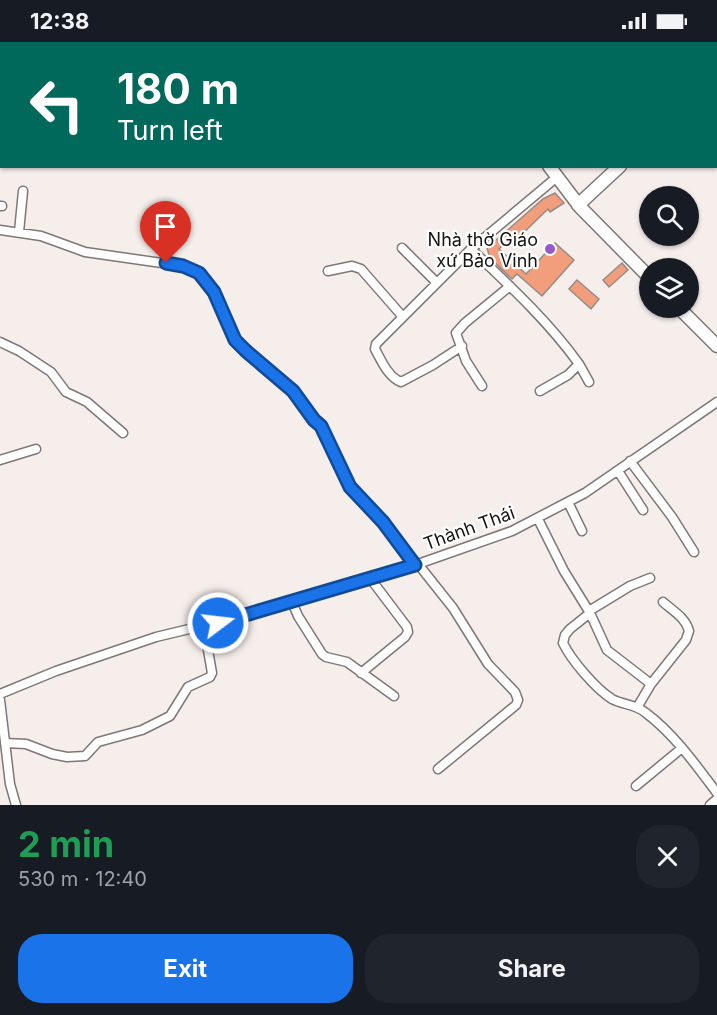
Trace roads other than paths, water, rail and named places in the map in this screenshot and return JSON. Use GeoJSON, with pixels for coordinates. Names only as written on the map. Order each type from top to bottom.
{"type":"FeatureCollection","features":[{"type":"Feature","properties":{"kind":"street"},"geometry":{"type":"LineString","coordinates":[[578,205],[618,168]]}},
{"type":"Feature","properties":{"kind":"street"},"geometry":{"type":"LineString","coordinates":[[462,346],[401,382],[385,368],[375,349],[375,346],[471,249],[553,172],[578,205],[639,267]]}},
{"type":"Feature","properties":{"kind":"street"},"geometry":{"type":"LineString","coordinates":[[19,232],[23,191]]}},
{"type":"Feature","properties":{"kind":"street"},"geometry":{"type":"LineString","coordinates":[[0,230],[51,238],[85,252],[183,266],[199,273],[214,292],[235,340],[299,398],[321,426],[350,487],[383,522],[453,608],[488,663],[515,692],[518,700],[516,705],[438,769]]}},
{"type":"Feature","properties":{"kind":"street"},"geometry":{"type":"LineString","coordinates":[[402,248],[437,284]]}},
{"type":"Feature","properties":{"kind":"street"},"geometry":{"type":"LineString","coordinates":[[471,249],[558,336],[589,382]]}},
{"type":"Feature","properties":{"kind":"street"},"geometry":{"type":"LineString","coordinates":[[328,271],[352,266],[361,269],[403,317]]}},
{"type":"Feature","properties":{"kind":"street"},"geometry":{"type":"LineString","coordinates":[[482,386],[466,361],[457,331],[510,286]]}},
{"type":"Feature","properties":{"kind":"street"},"geometry":{"type":"LineString","coordinates":[[689,318],[717,346]]}},
{"type":"Feature","properties":{"kind":"street"},"geometry":{"type":"LineString","coordinates":[[0,342],[19,351],[51,372],[66,392],[87,402],[123,433]]}},
{"type":"Feature","properties":{"kind":"street"},"geometry":{"type":"LineString","coordinates":[[540,391],[568,375],[579,364]]}},
{"type":"Feature","properties":{"kind":"street","name":"Thành Thái"},"geometry":{"type":"LineString","coordinates":[[0,694],[56,671],[156,637],[204,627],[292,602],[497,537],[538,519],[568,502],[716,405]]}},
{"type":"Feature","properties":{"kind":"street"},"geometry":{"type":"LineString","coordinates":[[0,460],[36,449]]}},
{"type":"Feature","properties":{"kind":"street"},"geometry":{"type":"LineString","coordinates":[[630,461],[672,517],[694,552]]}},
{"type":"Feature","properties":{"kind":"street"},"geometry":{"type":"LineString","coordinates":[[618,471],[643,510]]}},
{"type":"Feature","properties":{"kind":"street"},"geometry":{"type":"LineString","coordinates":[[568,502],[582,531]]}},
{"type":"Feature","properties":{"kind":"street"},"geometry":{"type":"LineString","coordinates":[[538,519],[564,571],[590,612],[607,650],[651,684]]}},
{"type":"Feature","properties":{"kind":"street"},"geometry":{"type":"LineString","coordinates":[[361,673],[408,632],[407,627],[370,578]]}},
{"type":"Feature","properties":{"kind":"street"},"geometry":{"type":"LineString","coordinates":[[650,578],[630,586],[590,612],[565,635],[563,643],[573,660],[604,692],[615,700],[638,706],[656,721],[682,748],[717,793]]}},
{"type":"Feature","properties":{"kind":"street"},"geometry":{"type":"LineString","coordinates":[[292,602],[322,654],[347,662],[394,696]]}},
{"type":"Feature","properties":{"kind":"street"},"geometry":{"type":"LineString","coordinates":[[638,706],[651,684],[686,640],[689,631],[687,624],[680,616],[663,602]]}},
{"type":"Feature","properties":{"kind":"street"},"geometry":{"type":"LineString","coordinates":[[5,743],[26,744],[52,754],[79,758],[85,756],[98,742],[142,730],[170,716],[188,687],[210,677],[212,673],[204,627]]}},
{"type":"Feature","properties":{"kind":"street"},"geometry":{"type":"LineString","coordinates":[[0,700],[10,784],[16,805]]}},
{"type":"Feature","properties":{"kind":"street"},"geometry":{"type":"LineString","coordinates":[[636,786],[682,748]]}},
{"type":"Feature","properties":{"kind":"street"},"geometry":{"type":"LineString","coordinates":[[711,805],[717,799]]}},
{"type":"Feature","properties":{"kind":"place","name":"Nhà thờ Giáo xứ Bảo Vinh"},"geometry":{"type":"Point","coordinates":[550,249]}}]}
